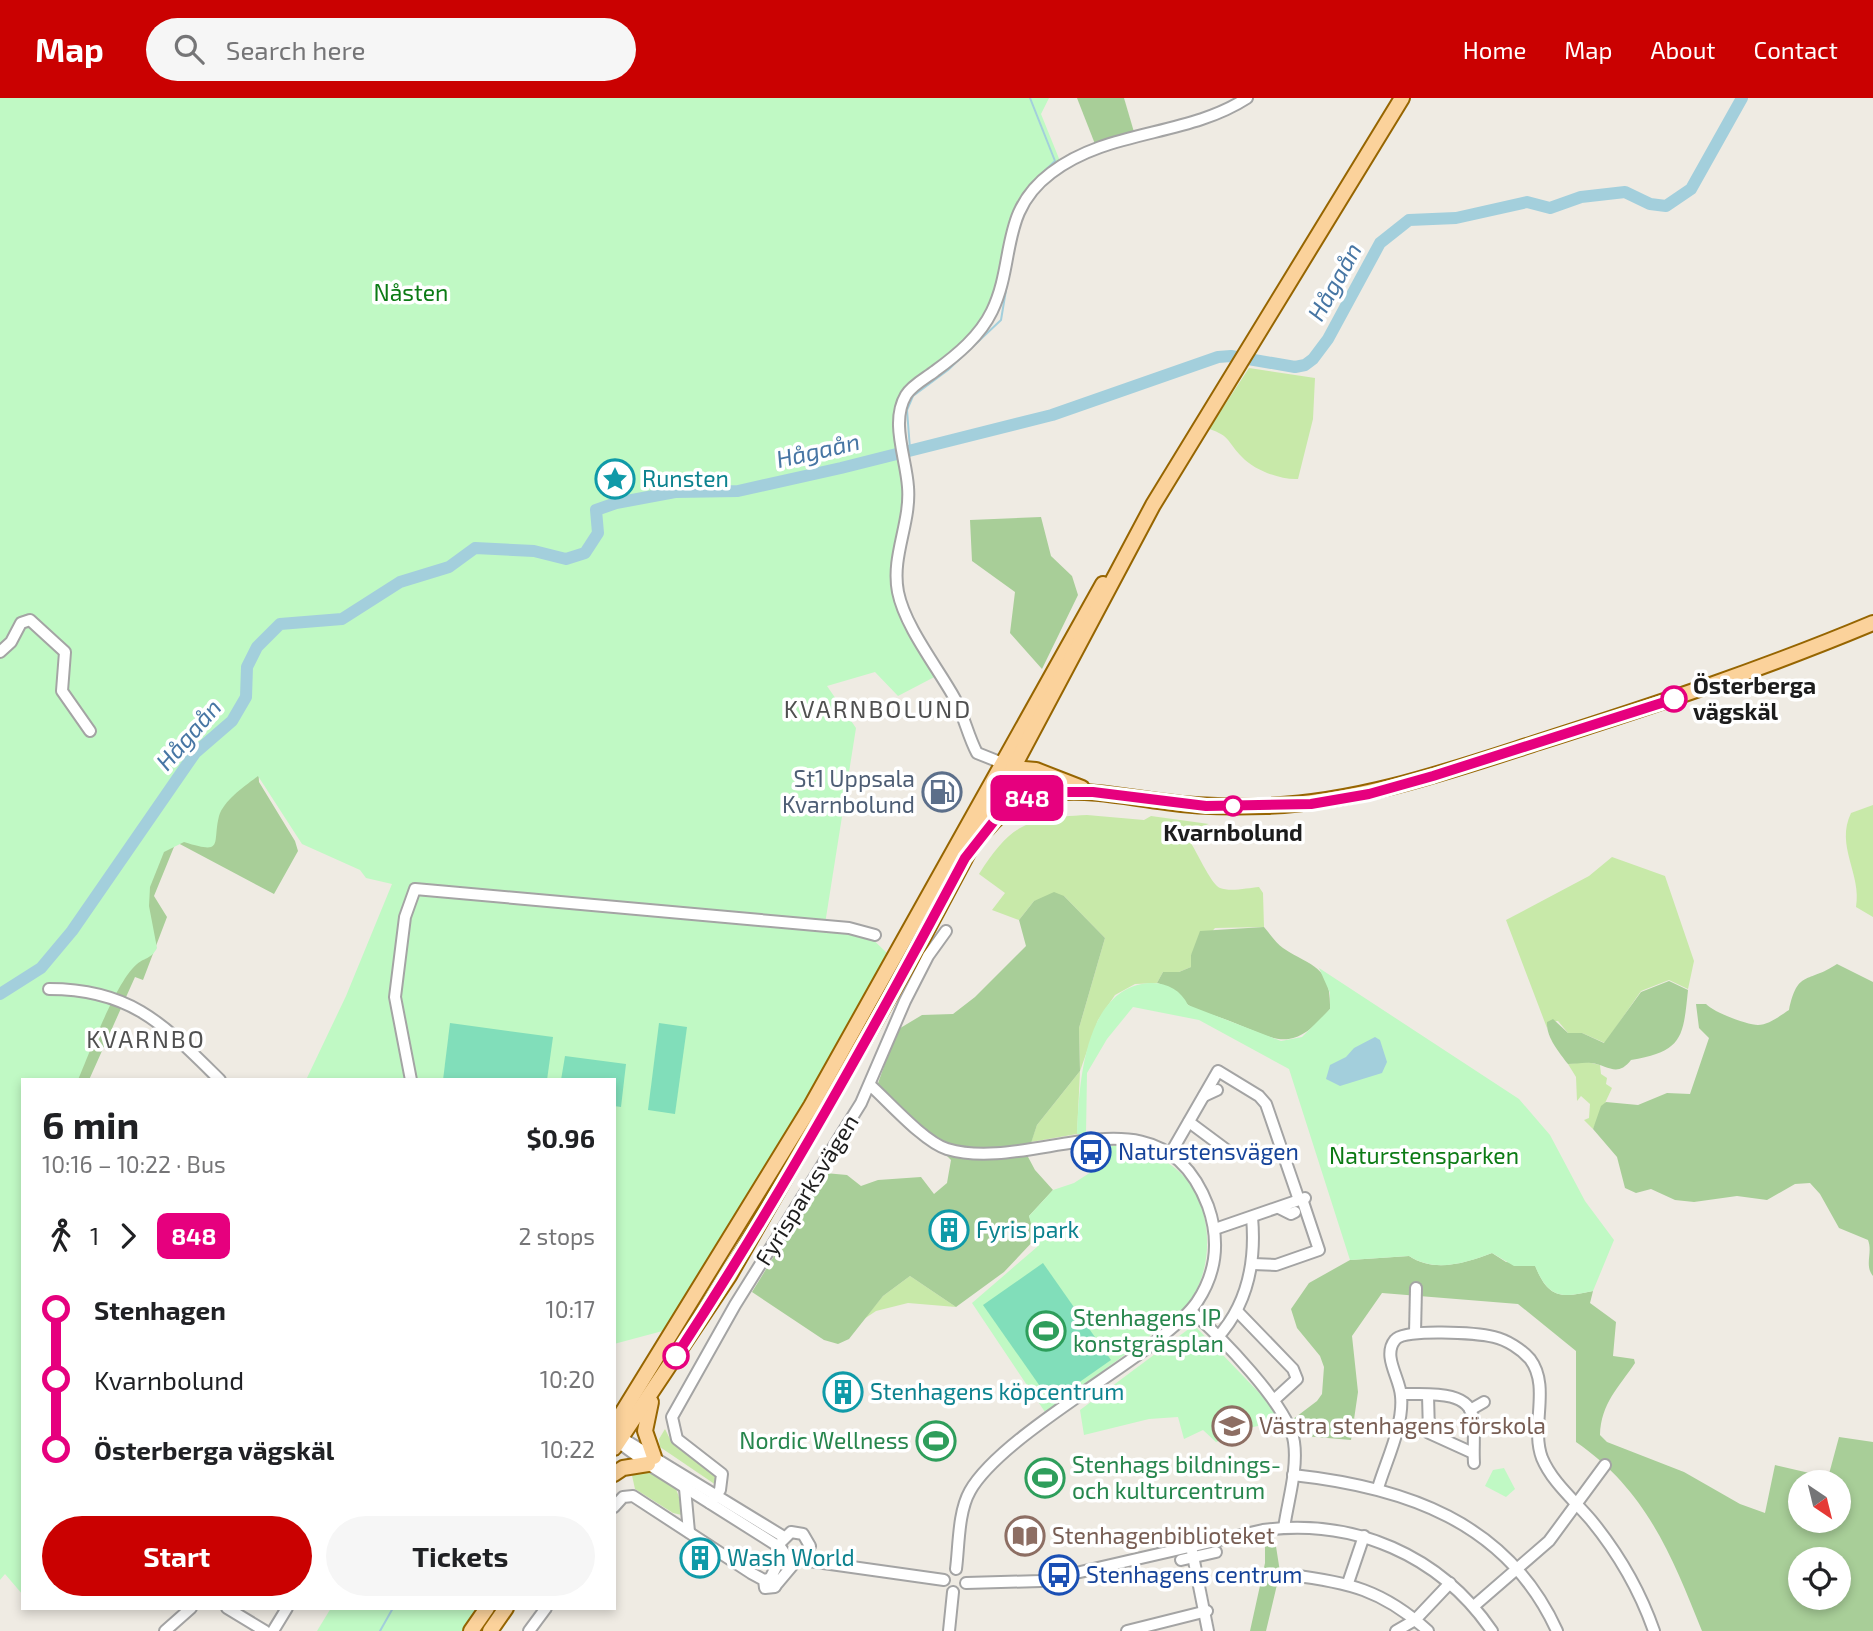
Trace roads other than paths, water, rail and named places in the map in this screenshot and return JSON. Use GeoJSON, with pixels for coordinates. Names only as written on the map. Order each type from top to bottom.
{"type":"FeatureCollection","features":[{"type":"Feature","properties":{"kind":"main road"},"geometry":{"type":"LineString","coordinates":[[616,1437],[655,1388],[729,1276],[965,858],[1089,606],[1128,548],[1402,98]]}},
{"type":"Feature","properties":{"kind":"main road"},"geometry":{"type":"LineString","coordinates":[[616,1437],[1008,766],[1027,746],[1128,548]]}},
{"type":"Feature","properties":{"kind":"main road"},"geometry":{"type":"LineString","coordinates":[[965,858],[993,821],[1009,807],[1030,796],[1093,792],[1206,806],[1311,804],[1369,794],[1684,695],[1771,665],[1873,623]]}},
{"type":"Feature","properties":{"kind":"main road"},"geometry":{"type":"LineString","coordinates":[[1027,746],[1029,760],[1036,770]]}},
{"type":"Feature","properties":{"kind":"main road"},"geometry":{"type":"LineString","coordinates":[[1008,766],[1036,770],[1093,792]]}},
{"type":"Feature","properties":{"kind":"main road"},"geometry":{"type":"LineString","coordinates":[[1008,766],[1024,779],[1062,792]]}},
{"type":"Feature","properties":{"kind":"main road"},"geometry":{"type":"LineString","coordinates":[[616,1473],[632,1465],[651,1461],[645,1426],[655,1388]]}},
{"type":"Feature","properties":{"kind":"main road"},"geometry":{"type":"LineString","coordinates":[[471,1631],[487,1610]]}},
{"type":"Feature","properties":{"kind":"main road"},"geometry":{"type":"LineString","coordinates":[[490,1631],[505,1610]]}},
{"type":"Feature","properties":{"kind":"street"},"geometry":{"type":"LineString","coordinates":[[1008,766],[977,753],[956,701],[924,650],[898,593],[897,555],[909,504],[899,409],[908,391],[942,366],[984,327],[995,305],[1014,219],[1037,185],[1064,164],[1094,150],[1214,117],[1247,98]]}},
{"type":"Feature","properties":{"kind":"street"},"geometry":{"type":"LineString","coordinates":[[0,652],[7,648],[17,628],[25,621],[30,620],[42,629],[65,653],[61,684],[64,697],[90,731]]}},
{"type":"Feature","properties":{"kind":"street"},"geometry":{"type":"LineString","coordinates":[[411,1078],[395,997],[405,917],[415,889],[837,927],[875,934]]}},
{"type":"Feature","properties":{"kind":"street","name":"Fyrisparksvägen"},"geometry":{"type":"LineString","coordinates":[[713,1500],[723,1481],[723,1474],[677,1438],[672,1417],[736,1305],[870,1085],[905,1001],[928,956],[946,931]]}},
{"type":"Feature","properties":{"kind":"street"},"geometry":{"type":"LineString","coordinates":[[49,989],[89,990],[138,1007],[218,1078]]}},
{"type":"Feature","properties":{"kind":"street"},"geometry":{"type":"LineString","coordinates":[[1169,1156],[1219,1071],[1262,1099],[1269,1110],[1303,1199],[1319,1250],[1276,1265],[1253,1264]]}},
{"type":"Feature","properties":{"kind":"street"},"geometry":{"type":"LineString","coordinates":[[870,1085],[946,1149],[993,1155],[1087,1139],[1115,1138],[1145,1144],[1182,1166],[1199,1189],[1214,1229],[1216,1244],[1210,1278],[1191,1311],[1125,1365],[1012,1446],[976,1482],[965,1503],[956,1569]]}},
{"type":"Feature","properties":{"kind":"street"},"geometry":{"type":"LineString","coordinates":[[1204,1096],[1217,1090]]}},
{"type":"Feature","properties":{"kind":"street"},"geometry":{"type":"LineString","coordinates":[[1189,1122],[1232,1154]]}},
{"type":"Feature","properties":{"kind":"street"},"geometry":{"type":"LineString","coordinates":[[1214,1229],[1303,1199]]}},
{"type":"Feature","properties":{"kind":"street"},"geometry":{"type":"LineString","coordinates":[[1279,1208],[1291,1214],[1295,1212]]}},
{"type":"Feature","properties":{"kind":"street"},"geometry":{"type":"LineString","coordinates":[[1217,1338],[1237,1311],[1253,1264],[1252,1217]]}},
{"type":"Feature","properties":{"kind":"street"},"geometry":{"type":"LineString","coordinates":[[1415,1333],[1416,1288]]}},
{"type":"Feature","properties":{"kind":"street"},"geometry":{"type":"LineString","coordinates":[[1191,1311],[1274,1400],[1292,1435],[1293,1475],[1284,1528]]}},
{"type":"Feature","properties":{"kind":"street"},"geometry":{"type":"LineString","coordinates":[[1237,1311],[1293,1369],[1297,1379],[1274,1400]]}},
{"type":"Feature","properties":{"kind":"street"},"geometry":{"type":"LineString","coordinates":[[1378,1488],[1400,1412],[1401,1394],[1391,1359],[1391,1347],[1399,1336],[1415,1333],[1496,1337],[1524,1353],[1539,1378],[1537,1430],[1542,1456],[1552,1476],[1629,1574],[1654,1631]]}},
{"type":"Feature","properties":{"kind":"street"},"geometry":{"type":"LineString","coordinates":[[1401,1394],[1455,1397],[1470,1410],[1473,1419],[1474,1458],[1429,1433]]}},
{"type":"Feature","properties":{"kind":"street"},"geometry":{"type":"LineString","coordinates":[[1428,1395],[1429,1433]]}},
{"type":"Feature","properties":{"kind":"street"},"geometry":{"type":"LineString","coordinates":[[1470,1410],[1484,1402]]}},
{"type":"Feature","properties":{"kind":"street"},"geometry":{"type":"LineString","coordinates":[[1418,1441],[1429,1433]]}},
{"type":"Feature","properties":{"kind":"street"},"geometry":{"type":"LineString","coordinates":[[616,1437],[799,1559],[944,1580]]}},
{"type":"Feature","properties":{"kind":"street"},"geometry":{"type":"LineString","coordinates":[[651,1461],[685,1488],[713,1500]]}},
{"type":"Feature","properties":{"kind":"street"},"geometry":{"type":"LineString","coordinates":[[1474,1606],[1549,1541],[1605,1465]]}},
{"type":"Feature","properties":{"kind":"street"},"geometry":{"type":"LineString","coordinates":[[1293,1475],[1348,1481],[1378,1488],[1429,1506],[1472,1530],[1518,1570],[1557,1631]]}},
{"type":"Feature","properties":{"kind":"street"},"geometry":{"type":"LineString","coordinates":[[685,1488],[689,1532]]}},
{"type":"Feature","properties":{"kind":"street"},"geometry":{"type":"LineString","coordinates":[[616,1505],[623,1497],[633,1496],[770,1581]]}},
{"type":"Feature","properties":{"kind":"street"},"geometry":{"type":"LineString","coordinates":[[966,1583],[1041,1581],[1193,1552],[1284,1528],[1334,1530],[1364,1536],[1413,1557],[1450,1583],[1474,1606],[1492,1631]]}},
{"type":"Feature","properties":{"kind":"street"},"geometry":{"type":"LineString","coordinates":[[770,1581],[783,1546],[798,1531],[807,1537],[810,1546],[840,1563]]}},
{"type":"Feature","properties":{"kind":"street"},"geometry":{"type":"LineString","coordinates":[[1348,1583],[1364,1536]]}},
{"type":"Feature","properties":{"kind":"street"},"geometry":{"type":"LineString","coordinates":[[770,1581],[799,1559],[810,1546]]}},
{"type":"Feature","properties":{"kind":"street"},"geometry":{"type":"LineString","coordinates":[[1193,1552],[1207,1611],[1208,1631]]}},
{"type":"Feature","properties":{"kind":"street"},"geometry":{"type":"LineString","coordinates":[[1181,1560],[1193,1552],[1216,1552]]}},
{"type":"Feature","properties":{"kind":"street"},"geometry":{"type":"LineString","coordinates":[[956,1569],[963,1572],[966,1583],[963,1589],[953,1592],[945,1586],[944,1580],[948,1572],[956,1569]]}},
{"type":"Feature","properties":{"kind":"street"},"geometry":{"type":"LineString","coordinates":[[1290,1575],[1348,1583],[1385,1598],[1429,1631]]}},
{"type":"Feature","properties":{"kind":"street"},"geometry":{"type":"LineString","coordinates":[[1396,1631],[1415,1620],[1450,1583]]}},
{"type":"Feature","properties":{"kind":"street"},"geometry":{"type":"LineString","coordinates":[[949,1631],[953,1592]]}},
{"type":"Feature","properties":{"kind":"street"},"geometry":{"type":"LineString","coordinates":[[165,1631],[189,1610]]}},
{"type":"Feature","properties":{"kind":"street"},"geometry":{"type":"LineString","coordinates":[[230,1610],[265,1631]]}},
{"type":"Feature","properties":{"kind":"street"},"geometry":{"type":"LineString","coordinates":[[273,1631],[285,1610]]}},
{"type":"Feature","properties":{"kind":"street"},"geometry":{"type":"LineString","coordinates":[[529,1631],[545,1610]]}},
{"type":"Feature","properties":{"kind":"street"},"geometry":{"type":"LineString","coordinates":[[1127,1631],[1207,1611]]}},
{"type":"Feature","properties":{"kind":"water"},"geometry":{"type":"Polygon","coordinates":[[[1375,1037],[1380,1040],[1387,1062],[1382,1073],[1340,1086],[1326,1079],[1330,1065],[1375,1037]]]}},
{"type":"Feature","properties":{"kind":"waterway"},"geometry":{"type":"LineString","coordinates":[[1030,98],[1055,161],[1032,183]]}},
{"type":"Feature","properties":{"kind":"waterway","name":"Hågaån"},"geometry":{"type":"LineString","coordinates":[[0,994],[41,968],[72,931],[195,753],[232,721],[246,697],[247,667],[257,647],[280,624],[342,619],[400,582],[449,567],[475,548],[534,551],[566,559],[585,553],[598,533],[596,510],[616,503],[675,492],[738,491],[841,468],[1052,415],[1218,357],[1231,356],[1295,367],[1305,365],[1328,339],[1380,243],[1409,220],[1456,218],[1527,202],[1550,208],[1581,197],[1625,192],[1650,204],[1666,206],[1691,189],[1742,98]]}},
{"type":"Feature","properties":{"kind":"waterway"},"geometry":{"type":"LineString","coordinates":[[910,449],[907,410],[913,396],[948,370],[1001,320],[1007,284]]}},
{"type":"Feature","properties":{"kind":"waterway"},"geometry":{"type":"LineString","coordinates":[[380,1631],[392,1610]]}},
{"type":"Feature","properties":{"kind":"place","name":"Runsten"},"geometry":{"type":"Point","coordinates":[615,479]}},
{"type":"Feature","properties":{"kind":"place","name":"Österberga vägskäl"},"geometry":{"type":"Point","coordinates":[1674,699]}},
{"type":"Feature","properties":{"kind":"place","name":"St1 Uppsala Kvarnbolund"},"geometry":{"type":"Point","coordinates":[942,792]}},
{"type":"Feature","properties":{"kind":"place","name":"Kvarnbolund"},"geometry":{"type":"Point","coordinates":[1233,806]}},
{"type":"Feature","properties":{"kind":"place","name":"Naturstensvägen"},"geometry":{"type":"Point","coordinates":[1091,1152]}},
{"type":"Feature","properties":{"kind":"place","name":"Fyris park"},"geometry":{"type":"Point","coordinates":[949,1230]}},
{"type":"Feature","properties":{"kind":"place","name":"Stenhagens IP konstgräsplan"},"geometry":{"type":"Point","coordinates":[1046,1331]}},
{"type":"Feature","properties":{"kind":"place","name":"Stenhagens köpcentrum"},"geometry":{"type":"Point","coordinates":[843,1392]}},
{"type":"Feature","properties":{"kind":"place","name":"Västra stenhagens förskola"},"geometry":{"type":"Point","coordinates":[1232,1426]}},
{"type":"Feature","properties":{"kind":"place","name":"Nordic Wellness"},"geometry":{"type":"Point","coordinates":[936,1441]}},
{"type":"Feature","properties":{"kind":"place","name":"Stenhags bildnings- och kulturcentrum"},"geometry":{"type":"Point","coordinates":[1045,1478]}},
{"type":"Feature","properties":{"kind":"place","name":"Stenhagenbiblioteket"},"geometry":{"type":"Point","coordinates":[1025,1536]}},
{"type":"Feature","properties":{"kind":"place","name":"Wash World"},"geometry":{"type":"Point","coordinates":[700,1558]}},
{"type":"Feature","properties":{"kind":"place","name":"Stenhagens centrum"},"geometry":{"type":"Point","coordinates":[1059,1575]}},
{"type":"Feature","properties":{"kind":"district","name":"KVARNBOLUND"},"geometry":{"type":"Point","coordinates":[878,710]}},
{"type":"Feature","properties":{"kind":"district","name":"KVARNBO"},"geometry":{"type":"Point","coordinates":[146,1040]}},
{"type":"Feature","properties":{"kind":"park label","name":"Nåsten"},"geometry":{"type":"Point","coordinates":[411,293]}},
{"type":"Feature","properties":{"kind":"park label","name":"Naturstensparken"},"geometry":{"type":"Point","coordinates":[1424,1156]}}]}
